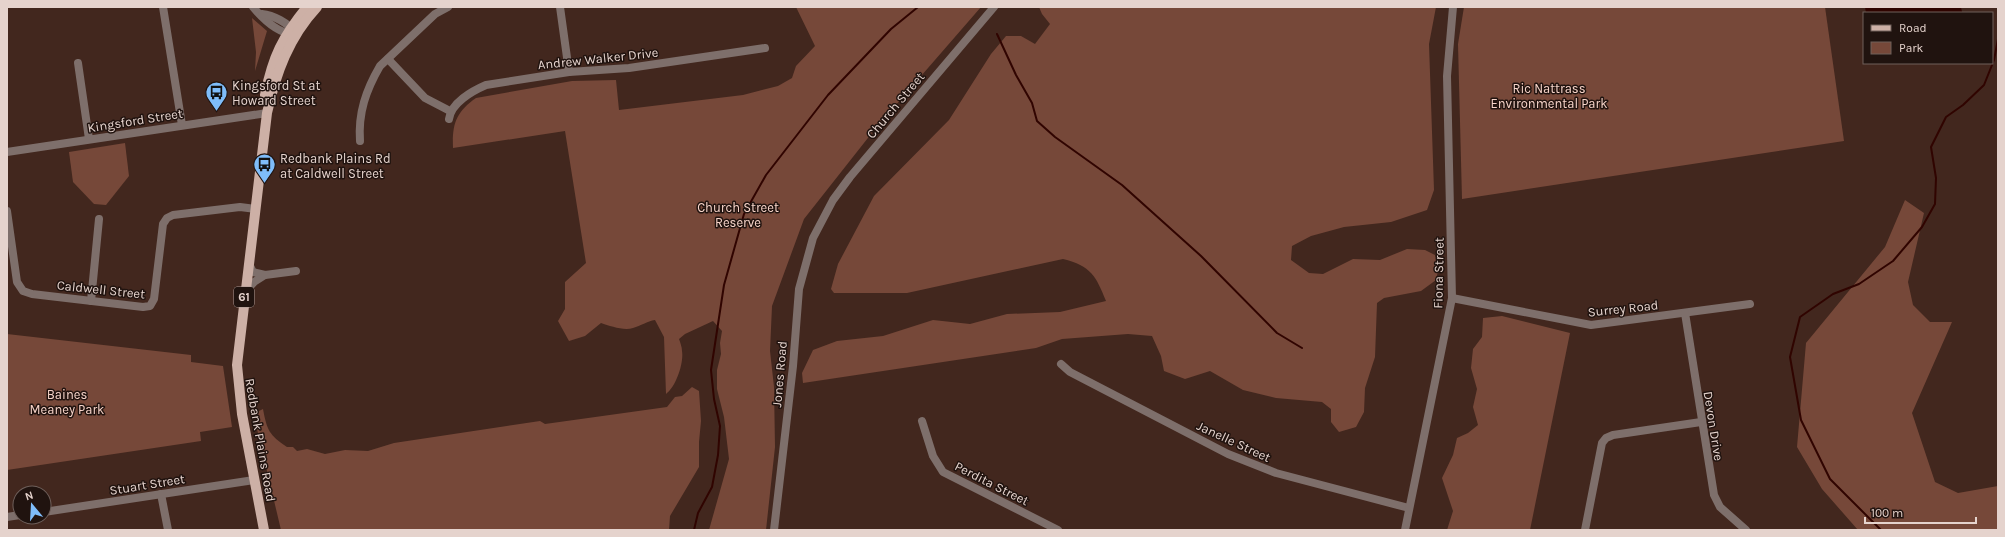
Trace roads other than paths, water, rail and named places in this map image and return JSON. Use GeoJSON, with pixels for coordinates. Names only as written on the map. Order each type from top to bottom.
{"type":"FeatureCollection","features":[{"type":"Feature","properties":{"kind":"main road","name":"61"},"geometry":{"type":"LineString","coordinates":[[291,32],[307,7]]}},
{"type":"Feature","properties":{"kind":"main road","name":"61"},"geometry":{"type":"LineString","coordinates":[[267,113],[264,98],[270,71],[278,48],[291,32],[316,7]]}},
{"type":"Feature","properties":{"kind":"main road","name":"Redbank Plains Road"},"geometry":{"type":"LineString","coordinates":[[264,530],[238,386],[237,365],[267,113]]}},
{"type":"Feature","properties":{"kind":"street"},"geometry":{"type":"LineString","coordinates":[[163,7],[182,125]]}},
{"type":"Feature","properties":{"kind":"street"},"geometry":{"type":"LineString","coordinates":[[253,7],[262,14],[264,21],[291,32]]}},
{"type":"Feature","properties":{"kind":"street"},"geometry":{"type":"LineString","coordinates":[[360,141],[359,123],[366,95],[380,66],[435,14],[448,7]]}},
{"type":"Feature","properties":{"kind":"street"},"geometry":{"type":"LineString","coordinates":[[560,7],[569,72]]}},
{"type":"Feature","properties":{"kind":"street","name":"Church Street"},"geometry":{"type":"LineString","coordinates":[[820,223],[833,200],[850,178],[994,7]]}},
{"type":"Feature","properties":{"kind":"street","name":"Fiona Street"},"geometry":{"type":"LineString","coordinates":[[1405,530],[1452,298],[1448,76],[1452,10]]}},
{"type":"Feature","properties":{"kind":"street","name":"Andrew Walker Drive"},"geometry":{"type":"LineString","coordinates":[[388,59],[425,98],[449,115],[470,93],[486,85],[569,72],[629,68],[765,48]]}},
{"type":"Feature","properties":{"kind":"street"},"geometry":{"type":"LineString","coordinates":[[78,63],[90,139]]}},
{"type":"Feature","properties":{"kind":"street","name":"Kingsford Street"},"geometry":{"type":"LineString","coordinates":[[7,152],[267,113]]}},
{"type":"Feature","properties":{"kind":"street","name":"Caldwell Street"},"geometry":{"type":"LineString","coordinates":[[7,212],[18,282],[23,290],[32,294],[143,308],[150,306],[154,299],[163,224],[167,218],[172,215],[240,207],[256,209]]}},
{"type":"Feature","properties":{"kind":"street"},"geometry":{"type":"LineString","coordinates":[[91,301],[99,219]]}},
{"type":"Feature","properties":{"kind":"street","name":"Jones Road"},"geometry":{"type":"LineString","coordinates":[[774,530],[792,373],[799,289],[806,259],[820,223]]}},
{"type":"Feature","properties":{"kind":"street"},"geometry":{"type":"LineString","coordinates":[[249,264],[253,272],[265,275],[296,271]]}},
{"type":"Feature","properties":{"kind":"street"},"geometry":{"type":"LineString","coordinates":[[245,292],[254,282],[265,275]]}},
{"type":"Feature","properties":{"kind":"street","name":"Surrey Road"},"geometry":{"type":"LineString","coordinates":[[1452,298],[1591,325],[1750,304]]}},
{"type":"Feature","properties":{"kind":"street","name":"Devon Drive"},"geometry":{"type":"LineString","coordinates":[[1685,313],[1714,495],[1720,507],[1746,530]]}},
{"type":"Feature","properties":{"kind":"street","name":"Janelle Street"},"geometry":{"type":"LineString","coordinates":[[1061,364],[1070,372],[1228,454],[1276,473],[1409,508]]}},
{"type":"Feature","properties":{"kind":"street","name":"Perdita Street"},"geometry":{"type":"LineString","coordinates":[[922,421],[933,456],[943,472],[1054,529]]}},
{"type":"Feature","properties":{"kind":"street"},"geometry":{"type":"LineString","coordinates":[[1585,530],[1602,443],[1606,438],[1613,435],[1702,422]]}},
{"type":"Feature","properties":{"kind":"street","name":"Stuart Street"},"geometry":{"type":"LineString","coordinates":[[52,511],[254,480]]}},
{"type":"Feature","properties":{"kind":"street"},"geometry":{"type":"LineString","coordinates":[[161,494],[168,530]]}},
{"type":"Feature","properties":{"kind":"waterway"},"geometry":{"type":"LineString","coordinates":[[694,530],[698,513],[712,487],[718,455],[720,426],[714,399],[711,370],[724,285],[744,214],[766,175],[828,95],[891,29],[918,7]]}},
{"type":"Feature","properties":{"kind":"waterway"},"geometry":{"type":"LineString","coordinates":[[997,34],[1016,75],[1032,103],[1037,121],[1055,137],[1122,185],[1201,256],[1277,333],[1302,348]]}},
{"type":"Feature","properties":{"kind":"waterway"},"geometry":{"type":"LineString","coordinates":[[1993,62],[1998,39]]}},
{"type":"Feature","properties":{"kind":"waterway"},"geometry":{"type":"LineString","coordinates":[[1881,530],[1830,479],[1801,420],[1790,357],[1800,317],[1833,294],[1859,284],[1893,261],[1922,227],[1935,204],[1936,178],[1931,147],[1946,117],[1963,105],[1984,85],[1992,64]]}},
{"type":"Feature","properties":{"kind":"place","name":"Kingsford St at Howard Street"},"geometry":{"type":"Point","coordinates":[216,112]}},
{"type":"Feature","properties":{"kind":"place","name":"Redbank Plains Rd at Caldwell Street"},"geometry":{"type":"Point","coordinates":[265,184]}},
{"type":"Feature","properties":{"kind":"park label","name":"Ric Nattrass Environmental Park"},"geometry":{"type":"Point","coordinates":[1549,96]}},
{"type":"Feature","properties":{"kind":"park label","name":"Church Street Reserve"},"geometry":{"type":"Point","coordinates":[738,214]}},
{"type":"Feature","properties":{"kind":"park label","name":"Baines Meaney Park"},"geometry":{"type":"Point","coordinates":[67,402]}}]}
